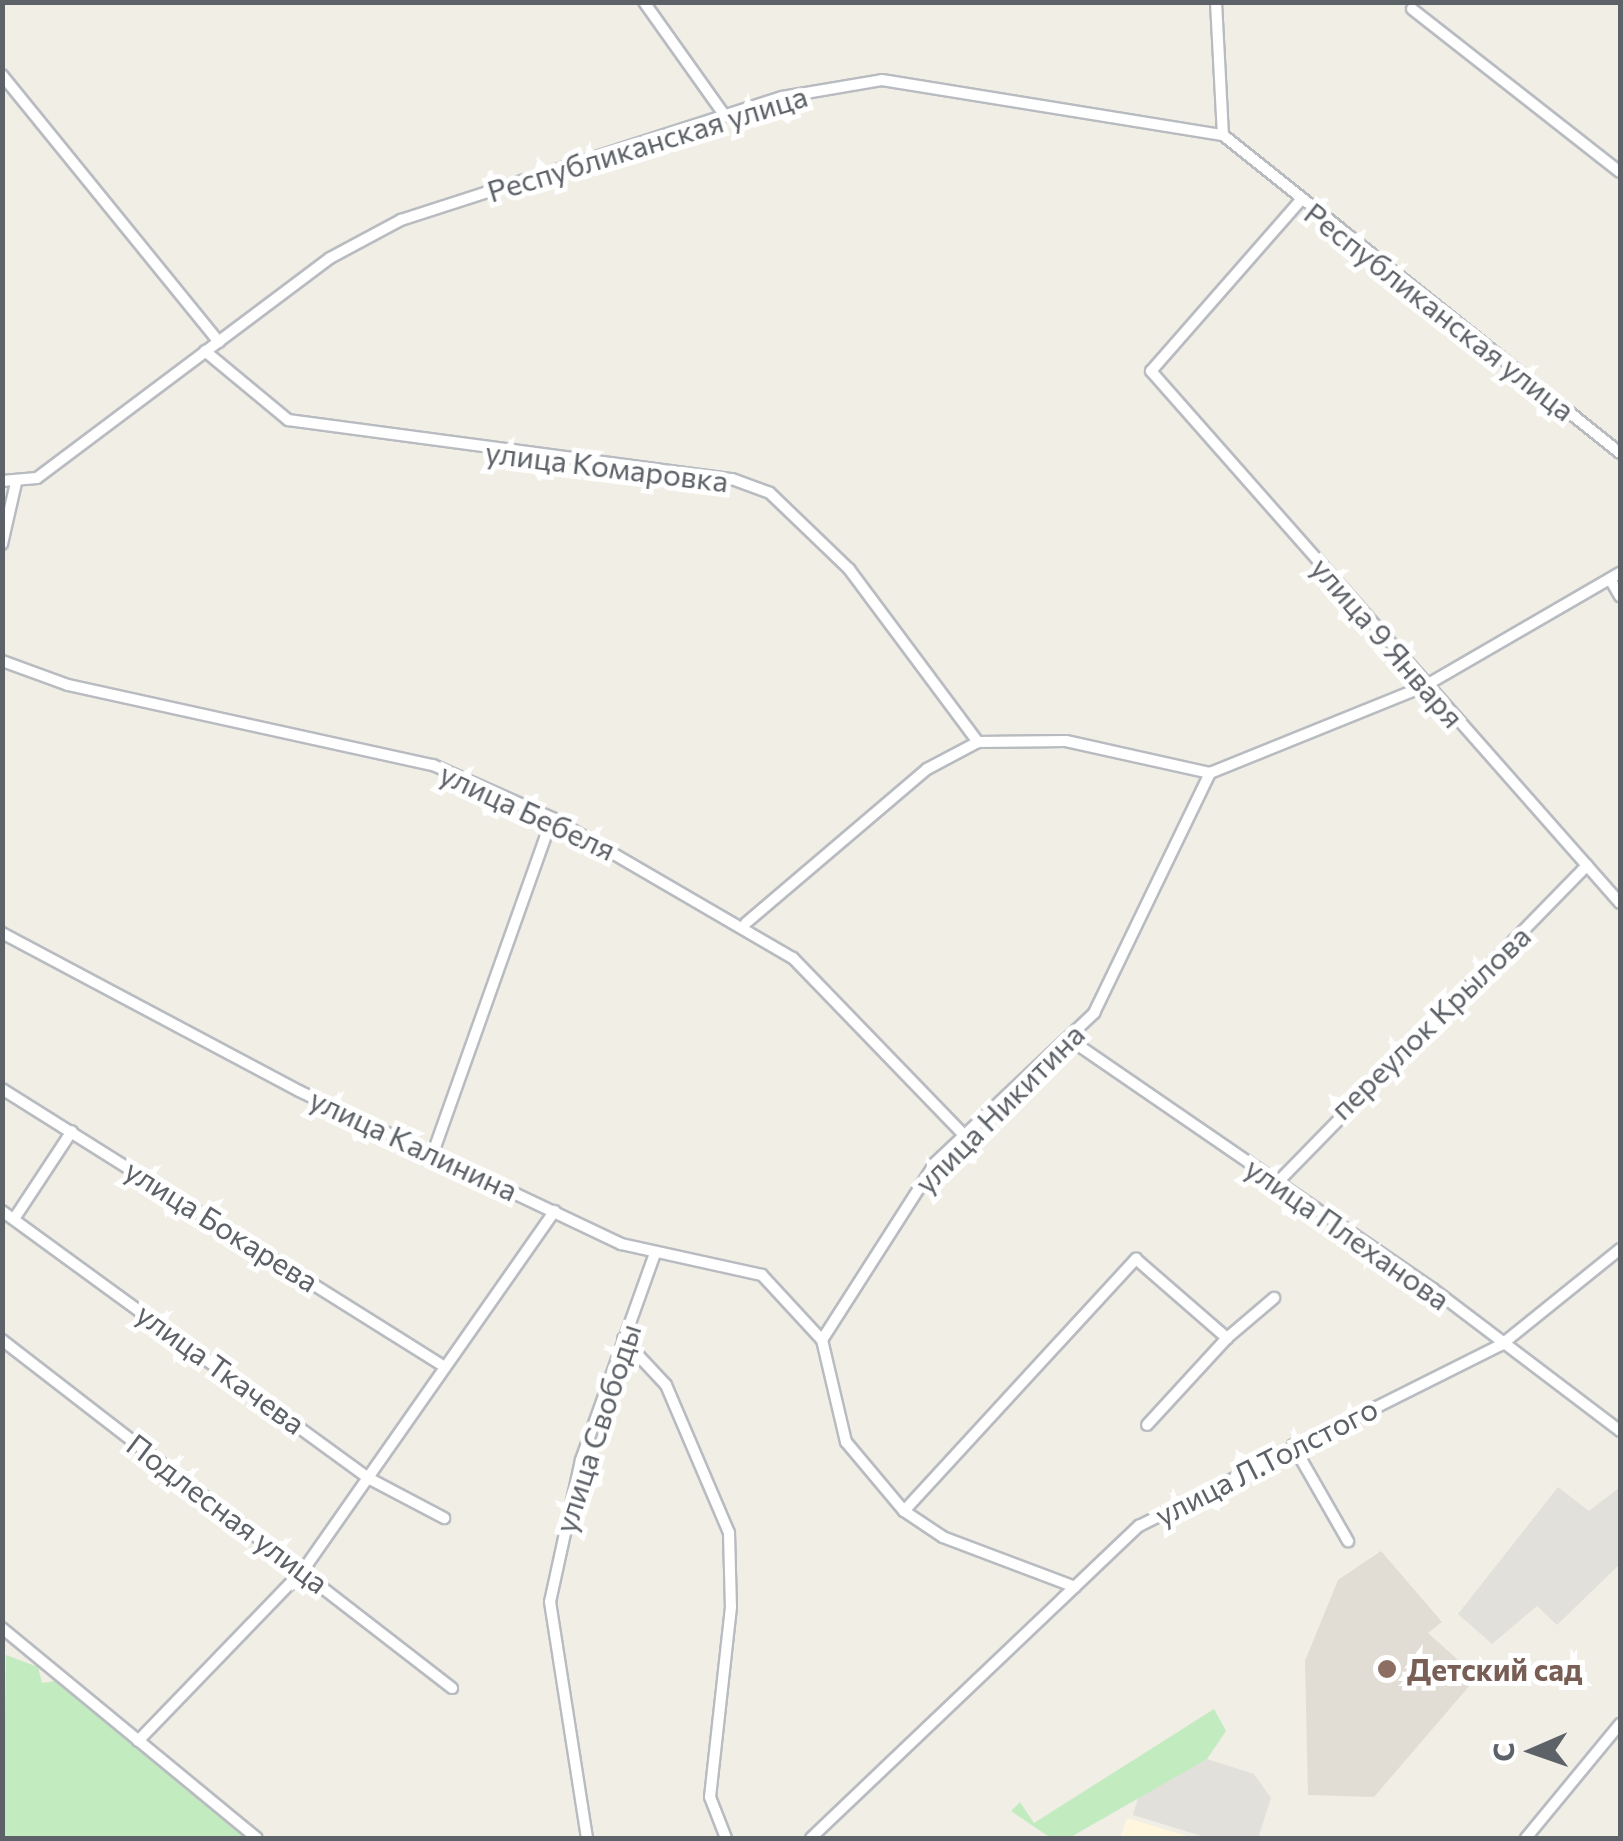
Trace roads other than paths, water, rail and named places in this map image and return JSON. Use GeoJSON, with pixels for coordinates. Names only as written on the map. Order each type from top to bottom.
{"type":"FeatureCollection","features":[{"type":"Feature","properties":{"kind":"street"},"geometry":{"type":"LineString","coordinates":[[644,2],[725,116]]}},
{"type":"Feature","properties":{"kind":"street"},"geometry":{"type":"LineString","coordinates":[[1216,2],[1222,135]]}},
{"type":"Feature","properties":{"kind":"street"},"geometry":{"type":"LineString","coordinates":[[1412,9],[1620,172]]}},
{"type":"Feature","properties":{"kind":"street"},"geometry":{"type":"LineString","coordinates":[[2,75],[218,342]]}},
{"type":"Feature","properties":{"kind":"street","name":"Республиканская улица"},"geometry":{"type":"LineString","coordinates":[[16,483],[36,478],[330,258],[401,220],[725,116],[834,86],[921,82],[1222,135],[1300,202],[1620,453]]}},
{"type":"Feature","properties":{"kind":"street","name":"улица 9 Января"},"geometry":{"type":"LineString","coordinates":[[1300,202],[1157,358],[1156,381],[1423,687],[1620,903]]}},
{"type":"Feature","properties":{"kind":"street","name":"улица Комаровка"},"geometry":{"type":"LineString","coordinates":[[205,351],[288,420],[732,480],[770,493],[849,569],[978,742]]}},
{"type":"Feature","properties":{"kind":"street"},"geometry":{"type":"LineString","coordinates":[[2,481],[16,483],[2,544]]}},
{"type":"Feature","properties":{"kind":"street"},"geometry":{"type":"LineString","coordinates":[[746,923],[927,769],[978,742],[1066,741],[1210,774],[1423,687],[1615,576],[1620,596]]}},
{"type":"Feature","properties":{"kind":"street","name":"улица Бебеля"},"geometry":{"type":"LineString","coordinates":[[2,660],[83,689],[433,765],[552,818],[746,923],[844,1002],[964,1135]]}},
{"type":"Feature","properties":{"kind":"street","name":"улица Никитина"},"geometry":{"type":"LineString","coordinates":[[822,1340],[910,1195],[964,1135],[1072,1042],[1210,774]]}},
{"type":"Feature","properties":{"kind":"street"},"geometry":{"type":"LineString","coordinates":[[434,1150],[552,818]]}},
{"type":"Feature","properties":{"kind":"street","name":"переулок Крылова"},"geometry":{"type":"LineString","coordinates":[[1277,1183],[1588,865]]}},
{"type":"Feature","properties":{"kind":"street","name":"улица Калинина"},"geometry":{"type":"LineString","coordinates":[[2,933],[299,1091],[434,1150],[654,1256],[762,1275],[822,1340]]}},
{"type":"Feature","properties":{"kind":"street","name":"улица Плеханова"},"geometry":{"type":"LineString","coordinates":[[1072,1042],[1277,1183],[1620,1431]]}},
{"type":"Feature","properties":{"kind":"street","name":"улица Бокарева"},"geometry":{"type":"LineString","coordinates":[[2,1088],[440,1364]]}},
{"type":"Feature","properties":{"kind":"street"},"geometry":{"type":"LineString","coordinates":[[7,1218],[72,1131]]}},
{"type":"Feature","properties":{"kind":"street"},"geometry":{"type":"LineString","coordinates":[[138,1740],[304,1569],[370,1479],[440,1364],[528,1259],[555,1211]]}},
{"type":"Feature","properties":{"kind":"street","name":"улица Ткачева"},"geometry":{"type":"LineString","coordinates":[[7,1218],[370,1479],[444,1518]]}},
{"type":"Feature","properties":{"kind":"street","name":"улица Л.Толстого"},"geometry":{"type":"LineString","coordinates":[[811,1838],[1139,1526],[1292,1445],[1501,1345],[1620,1250]]}},
{"type":"Feature","properties":{"kind":"street","name":"улица Свободы"},"geometry":{"type":"LineString","coordinates":[[587,1838],[550,1602],[580,1460],[654,1256]]}},
{"type":"Feature","properties":{"kind":"street"},"geometry":{"type":"LineString","coordinates":[[904,1511],[1136,1260],[1227,1338]]}},
{"type":"Feature","properties":{"kind":"street"},"geometry":{"type":"LineString","coordinates":[[1147,1426],[1227,1338],[1274,1298]]}},
{"type":"Feature","properties":{"kind":"street"},"geometry":{"type":"LineString","coordinates":[[623,1339],[666,1385],[729,1533],[731,1608],[710,1797],[726,1838]]}},
{"type":"Feature","properties":{"kind":"street","name":"Подлесная улица"},"geometry":{"type":"LineString","coordinates":[[2,1340],[304,1569],[452,1688]]}},
{"type":"Feature","properties":{"kind":"street"},"geometry":{"type":"LineString","coordinates":[[822,1340],[846,1442],[904,1511],[943,1536],[1075,1586]]}},
{"type":"Feature","properties":{"kind":"street"},"geometry":{"type":"LineString","coordinates":[[1292,1445],[1348,1542]]}},
{"type":"Feature","properties":{"kind":"street"},"geometry":{"type":"LineString","coordinates":[[5,1635],[257,1838]]}},
{"type":"Feature","properties":{"kind":"street"},"geometry":{"type":"LineString","coordinates":[[1526,1838],[1620,1724]]}},
{"type":"Feature","properties":{"kind":"place","name":"Детский сад"},"geometry":{"type":"Point","coordinates":[1387,1669]}}]}
